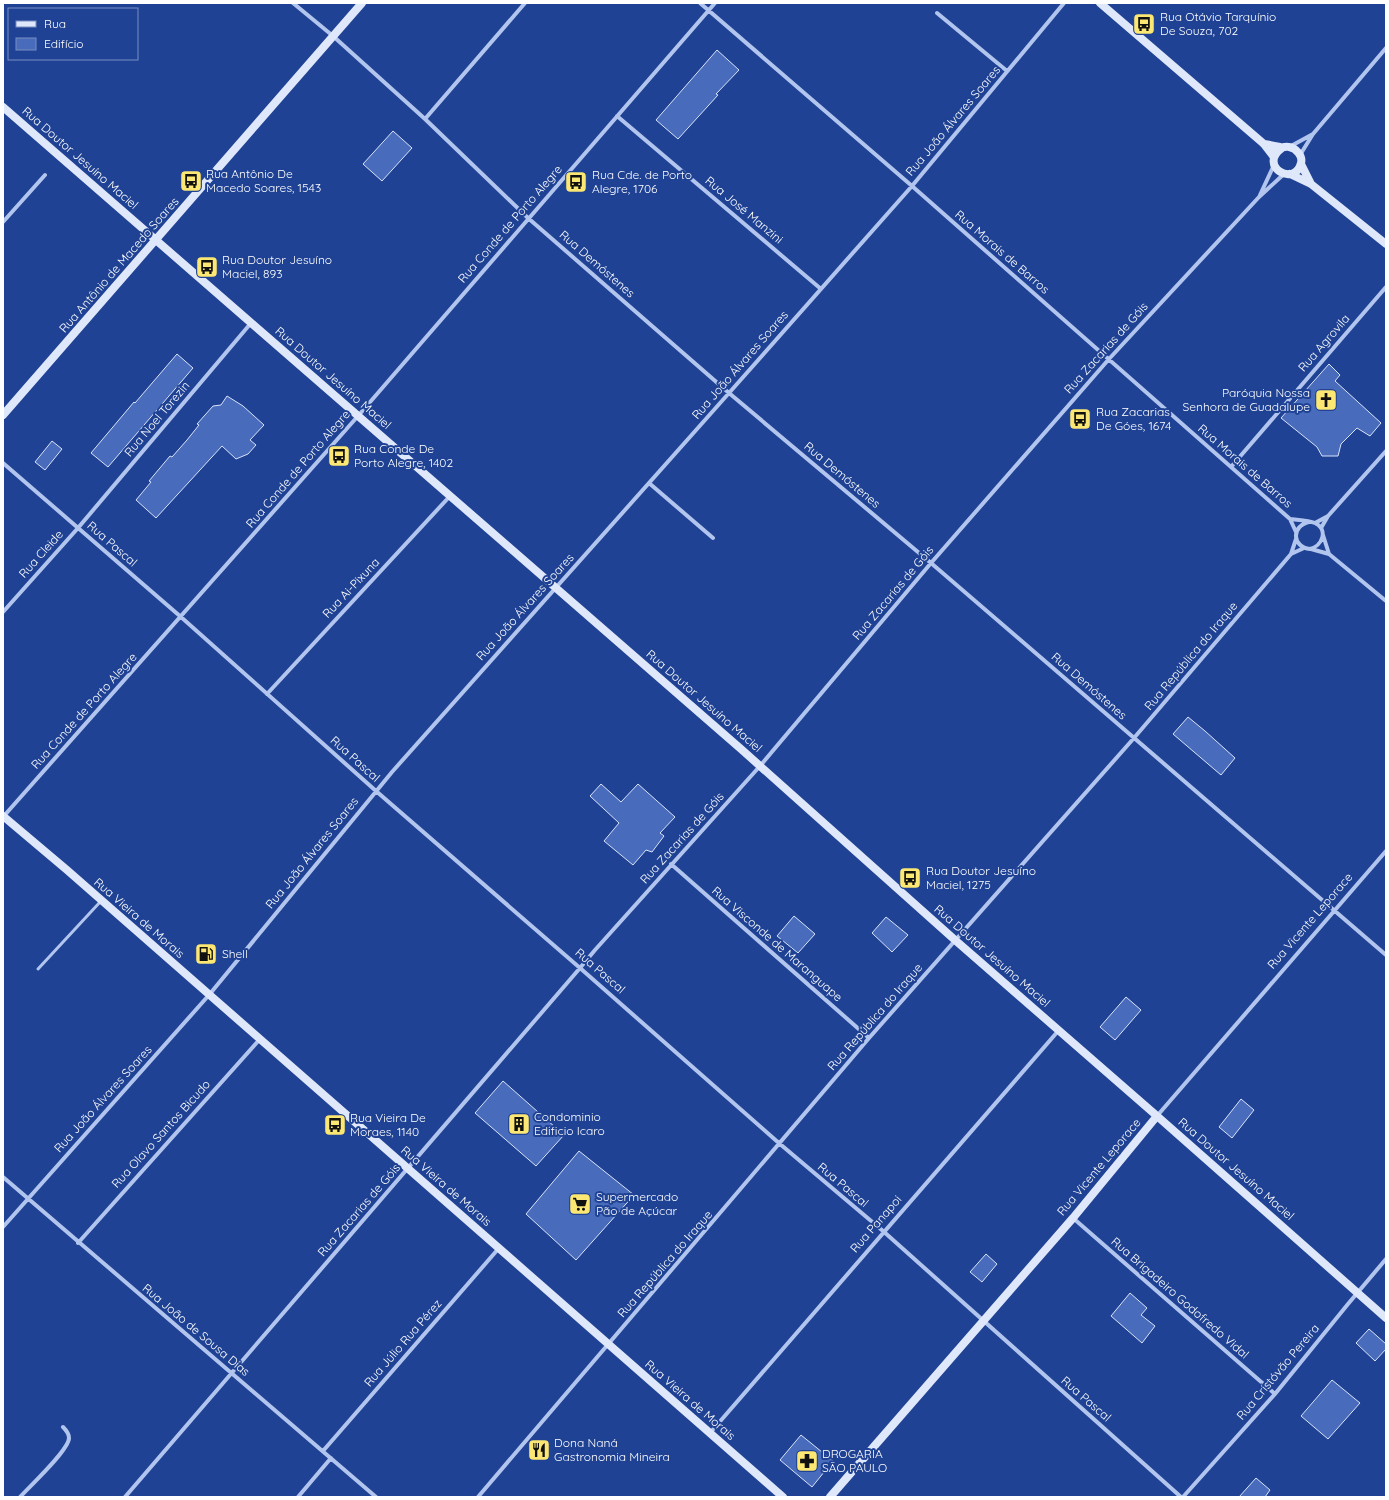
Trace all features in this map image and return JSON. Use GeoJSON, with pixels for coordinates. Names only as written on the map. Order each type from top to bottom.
{"type":"FeatureCollection","features":[{"type":"Feature","properties":{"kind":"street","name":"Rua Demóstenes"},"geometry":{"type":"LineString","coordinates":[[294,3],[425,119],[528,218],[729,393],[931,563],[1386,955]]}},
{"type":"Feature","properties":{"kind":"street","name":"Rua Antônio de Macedo Soares"},"geometry":{"type":"LineString","coordinates":[[3,415],[362,3]]}},
{"type":"Feature","properties":{"kind":"street"},"geometry":{"type":"LineString","coordinates":[[425,119],[525,3]]}},
{"type":"Feature","properties":{"kind":"street","name":"Rua Morais de Barros"},"geometry":{"type":"LineString","coordinates":[[700,3],[912,186],[1290,519],[1296,532]]}},
{"type":"Feature","properties":{"kind":"street","name":"Rua Conde de Porto Alegre"},"geometry":{"type":"LineString","coordinates":[[3,817],[358,416],[715,3]]}},
{"type":"Feature","properties":{"kind":"street","name":"Rua João Álvares Soares"},"geometry":{"type":"LineString","coordinates":[[3,1227],[209,995],[376,791],[912,186],[1064,3]]}},
{"type":"Feature","properties":{"kind":"street"},"geometry":{"type":"LineString","coordinates":[[1100,3],[1264,144],[1274,160],[1278,171],[1311,184],[1386,243]]}},
{"type":"Feature","properties":{"kind":"street"},"geometry":{"type":"LineString","coordinates":[[937,13],[1007,71]]}},
{"type":"Feature","properties":{"kind":"street"},"geometry":{"type":"LineString","coordinates":[[1300,155],[1313,134],[1386,48]]}},
{"type":"Feature","properties":{"kind":"street","name":"Rua Doutor Jesuíno Maciel"},"geometry":{"type":"LineString","coordinates":[[3,107],[760,766],[955,940],[1386,1318]]}},
{"type":"Feature","properties":{"kind":"street","name":"Rua José Manzini"},"geometry":{"type":"LineString","coordinates":[[617,116],[821,289]]}},
{"type":"Feature","properties":{"kind":"street"},"geometry":{"type":"LineString","coordinates":[[1274,160],[1277,151],[1313,134]]}},
{"type":"Feature","properties":{"kind":"street"},"geometry":{"type":"LineString","coordinates":[[1264,144],[1296,150],[1300,155],[1301,164],[1311,184]]}},
{"type":"Feature","properties":{"kind":"street","name":"Rua Zacarias de Góis"},"geometry":{"type":"LineString","coordinates":[[1259,197],[1274,160]]}},
{"type":"Feature","properties":{"kind":"street"},"geometry":{"type":"LineString","coordinates":[[1287,174],[1297,171],[1301,164]]}},
{"type":"Feature","properties":{"kind":"street","name":"Rua Zacarias de Góis"},"geometry":{"type":"LineString","coordinates":[[125,1497],[595,950],[760,766],[931,563],[1109,359],[1259,197],[1287,174]]}},
{"type":"Feature","properties":{"kind":"street"},"geometry":{"type":"LineString","coordinates":[[3,222],[45,175]]}},
{"type":"Feature","properties":{"kind":"street","name":"Rua Agrovila"},"geometry":{"type":"LineString","coordinates":[[1231,468],[1386,287]]}},
{"type":"Feature","properties":{"kind":"street","name":"Rua Noel Torezin"},"geometry":{"type":"LineString","coordinates":[[78,528],[251,323]]}},
{"type":"Feature","properties":{"kind":"street"},"geometry":{"type":"LineString","coordinates":[[1321,528],[1328,516],[1386,451]]}},
{"type":"Feature","properties":{"kind":"street","name":"Rua Pascal"},"geometry":{"type":"LineString","coordinates":[[3,463],[181,617],[376,791],[780,1144],[883,1231],[1182,1497]]}},
{"type":"Feature","properties":{"kind":"street"},"geometry":{"type":"LineString","coordinates":[[649,483],[713,538]]}},
{"type":"Feature","properties":{"kind":"street","name":"Rua Ai-Pixuna"},"geometry":{"type":"LineString","coordinates":[[267,694],[450,496]]}},
{"type":"Feature","properties":{"kind":"street"},"geometry":{"type":"LineString","coordinates":[[1315,523],[1328,516]]}},
{"type":"Feature","properties":{"kind":"street","name":"Rua Morais de Barros"},"geometry":{"type":"LineString","coordinates":[[1290,519],[1309,522]]}},
{"type":"Feature","properties":{"kind":"street"},"geometry":{"type":"LineString","coordinates":[[1329,554],[1321,528],[1315,523],[1309,522],[1300,525],[1296,532],[1296,540],[1301,546],[1329,554],[1386,601]]}},
{"type":"Feature","properties":{"kind":"street","name":"Rua Cleide"},"geometry":{"type":"LineString","coordinates":[[3,612],[78,528]]}},
{"type":"Feature","properties":{"kind":"street"},"geometry":{"type":"LineString","coordinates":[[1310,549],[1318,546],[1323,538],[1323,534]]}},
{"type":"Feature","properties":{"kind":"street","name":"Rua República do Iraque"},"geometry":{"type":"LineString","coordinates":[[478,1497],[869,1038],[1134,738],[1291,554],[1296,540]]}},
{"type":"Feature","properties":{"kind":"street","name":"Rua República do Iraque"},"geometry":{"type":"LineString","coordinates":[[1291,554],[1304,548]]}},
{"type":"Feature","properties":{"kind":"street","name":"Rua Vieira de Morais"},"geometry":{"type":"LineString","coordinates":[[3,817],[260,1039],[783,1497]]}},
{"type":"Feature","properties":{"kind":"street","name":"Rua Vicente Leporace"},"geometry":{"type":"LineString","coordinates":[[830,1497],[1073,1218],[1157,1116],[1386,851]]}},
{"type":"Feature","properties":{"kind":"street","name":"Rua Visconde de Maranguape"},"geometry":{"type":"LineString","coordinates":[[671,864],[869,1038]]}},
{"type":"Feature","properties":{"kind":"street","name":"Rua Panapoi"},"geometry":{"type":"LineString","coordinates":[[710,1433],[883,1231],[1059,1030]]}},
{"type":"Feature","properties":{"kind":"street","name":"Rua Olavo Santos Bicudo"},"geometry":{"type":"LineString","coordinates":[[78,1242],[260,1039]]}},
{"type":"Feature","properties":{"kind":"street","name":"Rua João de Sousa Dias"},"geometry":{"type":"LineString","coordinates":[[3,1177],[376,1497]]}},
{"type":"Feature","properties":{"kind":"street","name":"Rua Brigadeiro Godofredo Vidal"},"geometry":{"type":"LineString","coordinates":[[1073,1218],[1275,1394]]}},
{"type":"Feature","properties":{"kind":"street","name":"Rua Júlio Rua Pérez"},"geometry":{"type":"LineString","coordinates":[[323,1451],[499,1248]]}},
{"type":"Feature","properties":{"kind":"street","name":"Rua Cristóvão Pereira"},"geometry":{"type":"LineString","coordinates":[[1182,1497],[1275,1394],[1386,1259]]}},
{"type":"Feature","properties":{"kind":"street"},"geometry":{"type":"LineString","coordinates":[[20,1497],[61,1453],[67,1444],[69,1439],[68,1434],[63,1427]]}},
{"type":"Feature","properties":{"kind":"street"},"geometry":{"type":"LineString","coordinates":[[298,1497],[331,1458]]}},
{"type":"Feature","properties":{"kind":"lane"},"geometry":{"type":"LineString","coordinates":[[38,969],[101,901]]}},
{"type":"Feature","properties":{"kind":"building"},"geometry":{"type":"Polygon","coordinates":[[[717,50],[739,70],[716,94],[718,95],[678,139],[656,120],[717,50]]]}},
{"type":"Feature","properties":{"kind":"building"},"geometry":{"type":"Polygon","coordinates":[[[393,131],[412,148],[382,181],[363,164],[393,131]]]}},
{"type":"Feature","properties":{"kind":"building"},"geometry":{"type":"Polygon","coordinates":[[[177,354],[193,368],[108,467],[91,453],[177,354]]]}},
{"type":"Feature","properties":{"kind":"building","name":"Paróquia Nossa Senhora de Guadalupe"},"geometry":{"type":"Polygon","coordinates":[[[1329,364],[1340,375],[1335,381],[1381,423],[1370,436],[1357,428],[1341,444],[1338,456],[1322,456],[1317,447],[1281,418],[1329,364]]]}},
{"type":"Feature","properties":{"kind":"building"},"geometry":{"type":"Polygon","coordinates":[[[227,396],[243,406],[264,425],[250,440],[256,445],[248,454],[236,459],[222,446],[156,518],[136,500],[151,482],[149,481],[170,456],[172,457],[199,425],[197,424],[213,406],[221,405],[227,396]]]}},
{"type":"Feature","properties":{"kind":"building"},"geometry":{"type":"Polygon","coordinates":[[[52,441],[62,449],[45,470],[35,462],[52,441]]]}},
{"type":"Feature","properties":{"kind":"building"},"geometry":{"type":"Polygon","coordinates":[[[1188,717],[1235,758],[1221,775],[1173,734],[1188,717]]]}},
{"type":"Feature","properties":{"kind":"building"},"geometry":{"type":"Polygon","coordinates":[[[601,784],[621,802],[638,784],[675,817],[660,833],[664,836],[652,852],[646,850],[633,865],[604,841],[619,823],[590,796],[601,784]]]}},
{"type":"Feature","properties":{"kind":"building"},"geometry":{"type":"Polygon","coordinates":[[[794,916],[815,934],[798,953],[777,936],[794,916]]]}},
{"type":"Feature","properties":{"kind":"building"},"geometry":{"type":"Polygon","coordinates":[[[886,917],[908,935],[892,952],[872,933],[886,917]]]}},
{"type":"Feature","properties":{"kind":"building"},"geometry":{"type":"Polygon","coordinates":[[[1126,997],[1141,1010],[1115,1040],[1100,1027],[1126,997]]]}},
{"type":"Feature","properties":{"kind":"building","name":"Condominio Edificio Icaro"},"geometry":{"type":"Polygon","coordinates":[[[503,1081],[564,1135],[536,1166],[475,1113],[503,1081]]]}},
{"type":"Feature","properties":{"kind":"building"},"geometry":{"type":"Polygon","coordinates":[[[1241,1099],[1254,1110],[1232,1138],[1219,1127],[1241,1099]]]}},
{"type":"Feature","properties":{"kind":"building","name":"Supermercado Pão de Açúcar"},"geometry":{"type":"Polygon","coordinates":[[[579,1151],[634,1195],[576,1260],[526,1214],[579,1151]]]}},
{"type":"Feature","properties":{"kind":"building"},"geometry":{"type":"Polygon","coordinates":[[[986,1254],[997,1264],[982,1282],[970,1272],[986,1254]]]}},
{"type":"Feature","properties":{"kind":"building"},"geometry":{"type":"Polygon","coordinates":[[[1130,1293],[1147,1308],[1141,1315],[1155,1326],[1142,1343],[1111,1316],[1130,1293]]]}},
{"type":"Feature","properties":{"kind":"building"},"geometry":{"type":"Polygon","coordinates":[[[1369,1329],[1386,1344],[1386,1349],[1375,1361],[1356,1343],[1369,1329]]]}},
{"type":"Feature","properties":{"kind":"building"},"geometry":{"type":"Polygon","coordinates":[[[1332,1380],[1360,1403],[1328,1439],[1301,1416],[1332,1380]]]}},
{"type":"Feature","properties":{"kind":"building","name":"DROGARIA SÃO PAULO"},"geometry":{"type":"Polygon","coordinates":[[[801,1435],[833,1461],[812,1487],[780,1460],[801,1435]]]}},
{"type":"Feature","properties":{"kind":"building"},"geometry":{"type":"Polygon","coordinates":[[[1256,1478],[1270,1490],[1265,1497],[1239,1497],[1256,1478]]]}},
{"type":"Feature","properties":{"kind":"place","name":"Rua Otávio Tarquínio De Souza, 702"},"geometry":{"type":"Point","coordinates":[1144,24]}},
{"type":"Feature","properties":{"kind":"place","name":"Rua Antônio De Macedo Soares, 1543"},"geometry":{"type":"Point","coordinates":[191,181]}},
{"type":"Feature","properties":{"kind":"place","name":"Rua Cde. de Porto Alegre, 1706"},"geometry":{"type":"Point","coordinates":[576,182]}},
{"type":"Feature","properties":{"kind":"place","name":"Rua Doutor Jesuíno Maciel, 893"},"geometry":{"type":"Point","coordinates":[207,267]}},
{"type":"Feature","properties":{"kind":"place","name":"Paróquia Nossa Senhora de Guadalupe"},"geometry":{"type":"Point","coordinates":[1326,400]}},
{"type":"Feature","properties":{"kind":"place","name":"Rua Zacarias De Góes, 1674"},"geometry":{"type":"Point","coordinates":[1080,419]}},
{"type":"Feature","properties":{"kind":"place","name":"Rua Conde De Porto Alegre, 1402"},"geometry":{"type":"Point","coordinates":[339,456]}},
{"type":"Feature","properties":{"kind":"place","name":"Rua Doutor Jesuíno Maciel, 1275"},"geometry":{"type":"Point","coordinates":[910,878]}},
{"type":"Feature","properties":{"kind":"place","name":"Shell"},"geometry":{"type":"Point","coordinates":[206,954]}},
{"type":"Feature","properties":{"kind":"place","name":"Condominio Edificio Icaro"},"geometry":{"type":"Point","coordinates":[519,1124]}},
{"type":"Feature","properties":{"kind":"place","name":"Rua Vieira De Moraes, 1140"},"geometry":{"type":"Point","coordinates":[335,1125]}},
{"type":"Feature","properties":{"kind":"place","name":"Supermercado Pão de Açúcar"},"geometry":{"type":"Point","coordinates":[580,1204]}},
{"type":"Feature","properties":{"kind":"place","name":"Dona Naná Gastronomia Mineira"},"geometry":{"type":"Point","coordinates":[539,1450]}},
{"type":"Feature","properties":{"kind":"place","name":"DROGARIA SÃO PAULO"},"geometry":{"type":"Point","coordinates":[807,1461]}}]}
